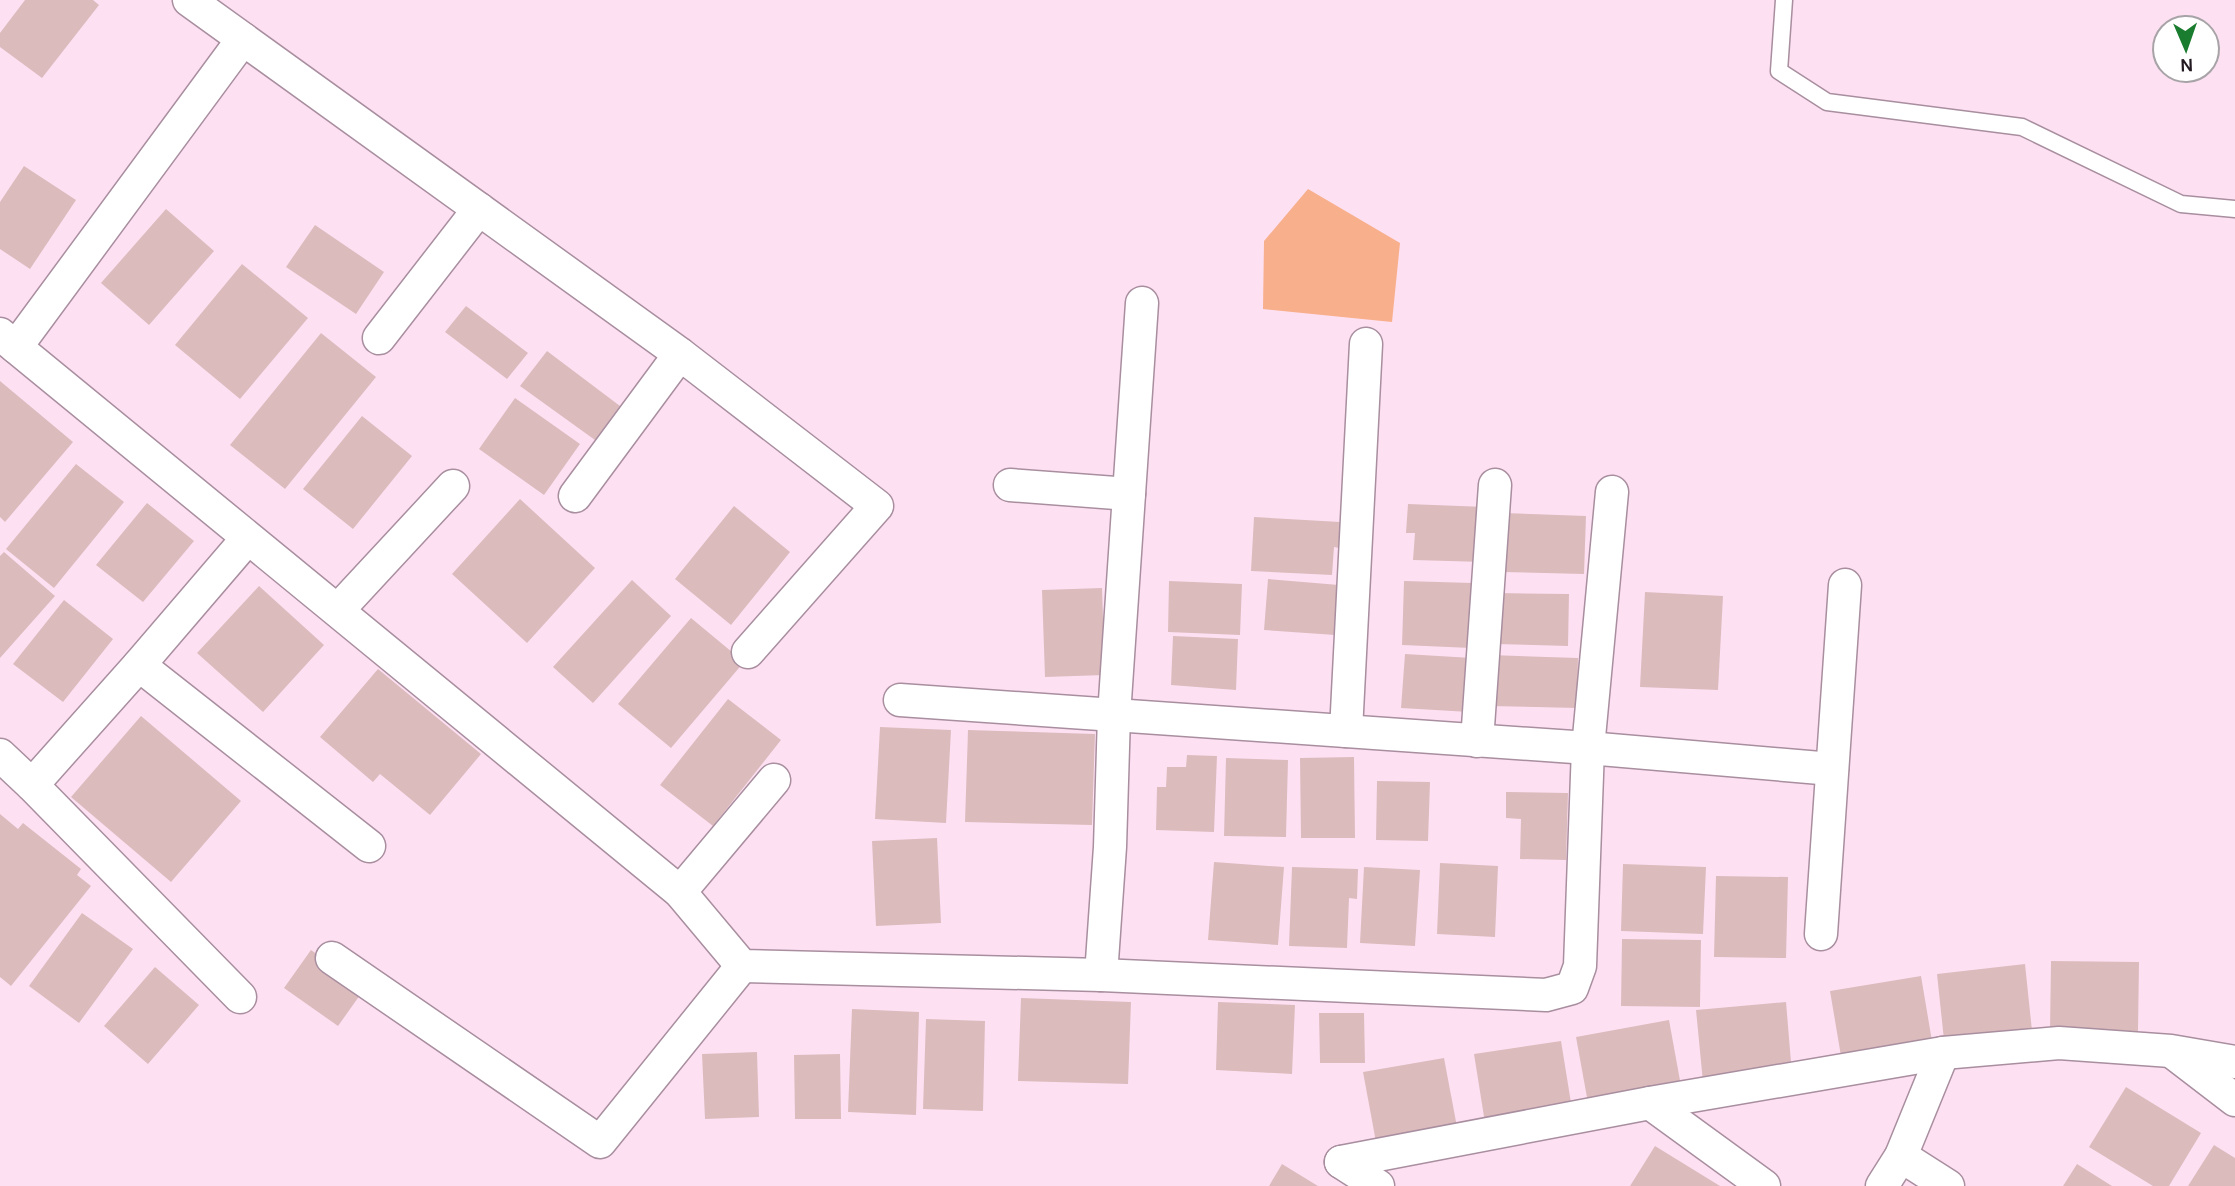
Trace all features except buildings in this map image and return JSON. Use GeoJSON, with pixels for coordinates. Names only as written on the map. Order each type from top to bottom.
{"type":"FeatureCollection","features":[{"type":"Feature","properties":{"kind":"street"},"geometry":{"type":"LineString","coordinates":[[189,0],[680,354],[877,506],[748,652]]}},
{"type":"Feature","properties":{"kind":"street"},"geometry":{"type":"LineString","coordinates":[[243,38],[8,341],[680,892],[742,966],[1101,975],[1546,995],[1572,988],[1580,966],[1588,748],[1612,492]]}},
{"type":"Feature","properties":{"kind":"street"},"geometry":{"type":"LineString","coordinates":[[379,338],[479,209]]}},
{"type":"Feature","properties":{"kind":"street"},"geometry":{"type":"LineString","coordinates":[[1101,975],[1110,847],[1114,715],[1142,303]]}},
{"type":"Feature","properties":{"kind":"street"},"geometry":{"type":"LineString","coordinates":[[1346,731],[1366,344]]}},
{"type":"Feature","properties":{"kind":"street"},"geometry":{"type":"LineString","coordinates":[[575,496],[680,354]]}},
{"type":"Feature","properties":{"kind":"street"},"geometry":{"type":"LineString","coordinates":[[1010,485],[1129,494]]}},
{"type":"Feature","properties":{"kind":"street"},"geometry":{"type":"LineString","coordinates":[[1477,741],[1495,485]]}},
{"type":"Feature","properties":{"kind":"street"},"geometry":{"type":"LineString","coordinates":[[338,610],[453,486]]}},
{"type":"Feature","properties":{"kind":"street"},"geometry":{"type":"LineString","coordinates":[[32,785],[139,666],[247,539]]}},
{"type":"Feature","properties":{"kind":"street"},"geometry":{"type":"LineString","coordinates":[[1821,934],[1845,585]]}},
{"type":"Feature","properties":{"kind":"street"},"geometry":{"type":"LineString","coordinates":[[139,666],[369,846]]}},
{"type":"Feature","properties":{"kind":"street"},"geometry":{"type":"LineString","coordinates":[[900,700],[1588,748],[1832,769]]}},
{"type":"Feature","properties":{"kind":"street"},"geometry":{"type":"LineString","coordinates":[[0,755],[240,997]]}},
{"type":"Feature","properties":{"kind":"street"},"geometry":{"type":"LineString","coordinates":[[680,892],[774,780]]}},
{"type":"Feature","properties":{"kind":"street"},"geometry":{"type":"LineString","coordinates":[[332,958],[600,1142],[742,966]]}},
{"type":"Feature","properties":{"kind":"street"},"geometry":{"type":"LineString","coordinates":[[1378,1186],[1341,1162],[1650,1103],[1943,1052],[2059,1043],[2171,1051],[2235,1062]]}},
{"type":"Feature","properties":{"kind":"street"},"geometry":{"type":"LineString","coordinates":[[2171,1051],[2235,1100]]}},
{"type":"Feature","properties":{"kind":"street"},"geometry":{"type":"LineString","coordinates":[[1882,1186],[1901,1156],[1943,1052]]}},
{"type":"Feature","properties":{"kind":"street"},"geometry":{"type":"LineString","coordinates":[[1650,1103],[1764,1186]]}},
{"type":"Feature","properties":{"kind":"street"},"geometry":{"type":"LineString","coordinates":[[1901,1156],[1948,1186]]}},
{"type":"Feature","properties":{"kind":"lane"},"geometry":{"type":"LineString","coordinates":[[1784,0],[1779,71],[1827,102],[2022,127],[2181,204],[2235,209]]}},
{"type":"Feature","properties":{"kind":"shaded area"},"geometry":{"type":"Polygon","coordinates":[[[1308,189],[1400,243],[1392,322],[1263,309],[1264,241],[1308,189]]]}}]}
